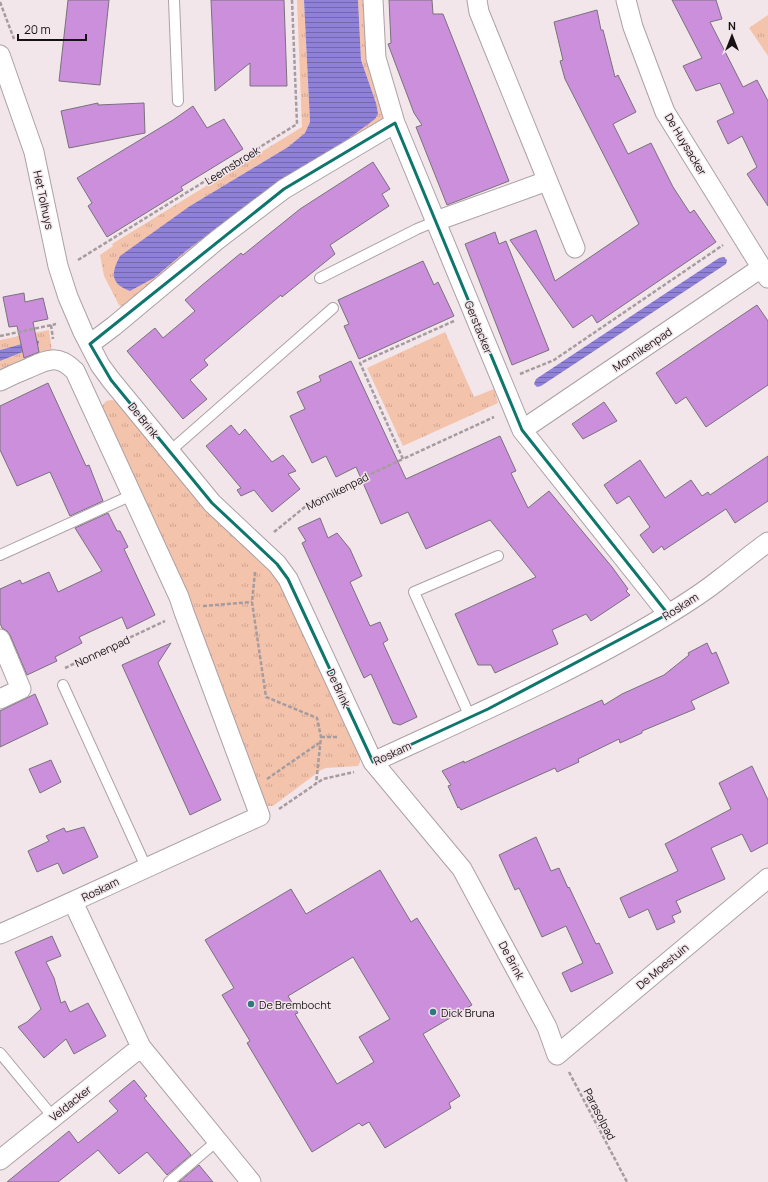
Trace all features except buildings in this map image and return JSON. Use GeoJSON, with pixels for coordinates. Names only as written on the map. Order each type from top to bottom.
{"type":"FeatureCollection","features":[{"type":"Feature","properties":{"kind":"street","name":"Gerstacker"},"geometry":{"type":"LineString","coordinates":[[373,0],[376,58],[395,123],[522,430],[668,614]]}},
{"type":"Feature","properties":{"kind":"street"},"geometry":{"type":"LineString","coordinates":[[478,0],[479,12],[575,248]]}},
{"type":"Feature","properties":{"kind":"street","name":"De Huysacker"},"geometry":{"type":"LineString","coordinates":[[626,0],[633,27],[665,112],[765,273]]}},
{"type":"Feature","properties":{"kind":"street","name":"Het Tolhuys"},"geometry":{"type":"LineString","coordinates":[[0,55],[34,152],[58,266],[68,297],[90,344]]}},
{"type":"Feature","properties":{"kind":"street"},"geometry":{"type":"LineString","coordinates":[[90,344],[114,326],[217,240],[284,189],[395,123]]}},
{"type":"Feature","properties":{"kind":"street"},"geometry":{"type":"LineString","coordinates":[[436,221],[547,181]]}},
{"type":"Feature","properties":{"kind":"street","name":"Monnikenpad"},"geometry":{"type":"LineString","coordinates":[[522,430],[765,273]]}},
{"type":"Feature","properties":{"kind":"street","name":"De Brink"},"geometry":{"type":"LineString","coordinates":[[90,344],[100,365],[169,452],[212,503],[277,564],[288,579],[373,762],[462,869],[547,1027],[557,1055]]}},
{"type":"Feature","properties":{"kind":"street"},"geometry":{"type":"LineString","coordinates":[[0,381],[49,359],[60,360],[75,371],[179,597],[260,816]]}},
{"type":"Feature","properties":{"kind":"street","name":"Roskam"},"geometry":{"type":"LineString","coordinates":[[373,762],[470,717],[605,650],[668,614],[719,580],[750,554],[768,542]]}},
{"type":"Feature","properties":{"kind":"street"},"geometry":{"type":"LineString","coordinates":[[0,639],[21,689],[0,699]]}},
{"type":"Feature","properties":{"kind":"street","name":"Roskam"},"geometry":{"type":"LineString","coordinates":[[0,934],[260,816]]}},
{"type":"Feature","properties":{"kind":"street","name":"De Moestuin"},"geometry":{"type":"LineString","coordinates":[[557,1055],[768,878]]}},
{"type":"Feature","properties":{"kind":"street"},"geometry":{"type":"LineString","coordinates":[[73,902],[141,1046],[251,1182]]}},
{"type":"Feature","properties":{"kind":"street","name":"Veldacker"},"geometry":{"type":"LineString","coordinates":[[0,1160],[141,1046]]}},
{"type":"Feature","properties":{"kind":"lane"},"geometry":{"type":"LineString","coordinates":[[174,0],[178,101]]}},
{"type":"Feature","properties":{"kind":"lane"},"geometry":{"type":"LineString","coordinates":[[320,278],[418,228],[436,221]]}},
{"type":"Feature","properties":{"kind":"lane"},"geometry":{"type":"LineString","coordinates":[[169,452],[333,308]]}},
{"type":"Feature","properties":{"kind":"lane"},"geometry":{"type":"LineString","coordinates":[[0,555],[132,495]]}},
{"type":"Feature","properties":{"kind":"lane"},"geometry":{"type":"LineString","coordinates":[[470,717],[414,592],[498,556]]}},
{"type":"Feature","properties":{"kind":"lane"},"geometry":{"type":"LineString","coordinates":[[63,685],[146,867]]}},
{"type":"Feature","properties":{"kind":"lane"},"geometry":{"type":"LineString","coordinates":[[0,1053],[53,1117]]}},
{"type":"Feature","properties":{"kind":"lane"},"geometry":{"type":"LineString","coordinates":[[169,1182],[217,1141]]}},
{"type":"Feature","properties":{"kind":"path","name":"Leemsbroek"},"geometry":{"type":"LineString","coordinates":[[58,266],[76,261],[297,124],[292,0]]}},
{"type":"Feature","properties":{"kind":"path"},"geometry":{"type":"LineString","coordinates":[[502,381],[554,360],[740,233]]}},
{"type":"Feature","properties":{"kind":"path"},"geometry":{"type":"LineString","coordinates":[[403,459],[360,363],[473,312]]}},
{"type":"Feature","properties":{"kind":"path"},"geometry":{"type":"LineString","coordinates":[[0,336],[78,320]]}},
{"type":"Feature","properties":{"kind":"path","name":"Monnikenpad"},"geometry":{"type":"LineString","coordinates":[[258,546],[311,502],[513,408]]}},
{"type":"Feature","properties":{"kind":"path"},"geometry":{"type":"LineString","coordinates":[[258,546],[252,602],[266,697],[316,718],[321,736],[316,784]]}},
{"type":"Feature","properties":{"kind":"path","name":"Nonnenpad"},"geometry":{"type":"LineString","coordinates":[[64,669],[184,612],[192,606],[252,602]]}},
{"type":"Feature","properties":{"kind":"path"},"geometry":{"type":"LineString","coordinates":[[250,791],[320,743]]}},
{"type":"Feature","properties":{"kind":"path","name":"Roskam"},"geometry":{"type":"LineString","coordinates":[[260,816],[280,809],[323,779],[359,770],[373,762]]}},
{"type":"Feature","properties":{"kind":"path","name":"Parasolpad"},"geometry":{"type":"LineString","coordinates":[[557,1055],[572,1076],[627,1182]]}},
{"type":"Feature","properties":{"kind":"highlighted area"},"geometry":{"type":"Polygon","coordinates":[[[395,123],[522,430],[668,614],[488,709],[373,762],[288,579],[277,564],[212,503],[111,380],[90,344],[284,189],[395,123]]]}},
{"type":"Feature","properties":{"kind":"green space"},"geometry":{"type":"Polygon","coordinates":[[[297,0],[304,0],[310,122],[305,133],[288,147],[190,206],[130,291],[154,278],[186,251],[264,192],[348,139],[376,103],[361,60],[358,0],[364,0],[367,61],[388,116],[139,297],[136,295],[122,307],[119,305],[104,276],[100,255],[113,246],[112,244],[302,127],[297,0]]]}},
{"type":"Feature","properties":{"kind":"green space"},"geometry":{"type":"Polygon","coordinates":[[[768,15],[768,56],[749,28],[768,15]]]}},
{"type":"Feature","properties":{"kind":"green space"},"geometry":{"type":"Polygon","coordinates":[[[49,330],[52,351],[0,374],[0,361],[38,346],[36,340],[0,350],[0,340],[49,330]]]}},
{"type":"Feature","properties":{"kind":"green space"},"geometry":{"type":"Polygon","coordinates":[[[445,332],[474,397],[494,389],[498,403],[403,446],[367,368],[445,332]]]}},
{"type":"Feature","properties":{"kind":"green space"},"geometry":{"type":"Polygon","coordinates":[[[106,401],[116,401],[207,510],[273,574],[281,585],[360,757],[358,766],[326,768],[321,770],[273,806],[266,806],[103,410],[103,405],[106,401]]]}},
{"type":"Feature","properties":{"kind":"shaded area"},"geometry":{"type":"Polygon","coordinates":[[[304,0],[358,0],[361,60],[376,103],[378,114],[375,119],[348,139],[264,192],[186,251],[154,278],[130,291],[123,288],[114,277],[115,268],[120,256],[190,206],[288,147],[305,133],[310,122],[304,0]]]}},
{"type":"Feature","properties":{"kind":"shaded area"},"geometry":{"type":"Polygon","coordinates":[[[724,257],[727,260],[726,264],[541,386],[537,387],[534,384],[536,379],[719,258],[724,257]]]}},
{"type":"Feature","properties":{"kind":"shaded area"},"geometry":{"type":"Polygon","coordinates":[[[36,340],[39,341],[38,346],[0,361],[0,350],[36,340]]]}},
{"type":"Feature","properties":{"kind":"place","name":"De Brembocht"},"geometry":{"type":"Point","coordinates":[251,1004]}},
{"type":"Feature","properties":{"kind":"place","name":"Dick Bruna"},"geometry":{"type":"Point","coordinates":[433,1012]}}]}
